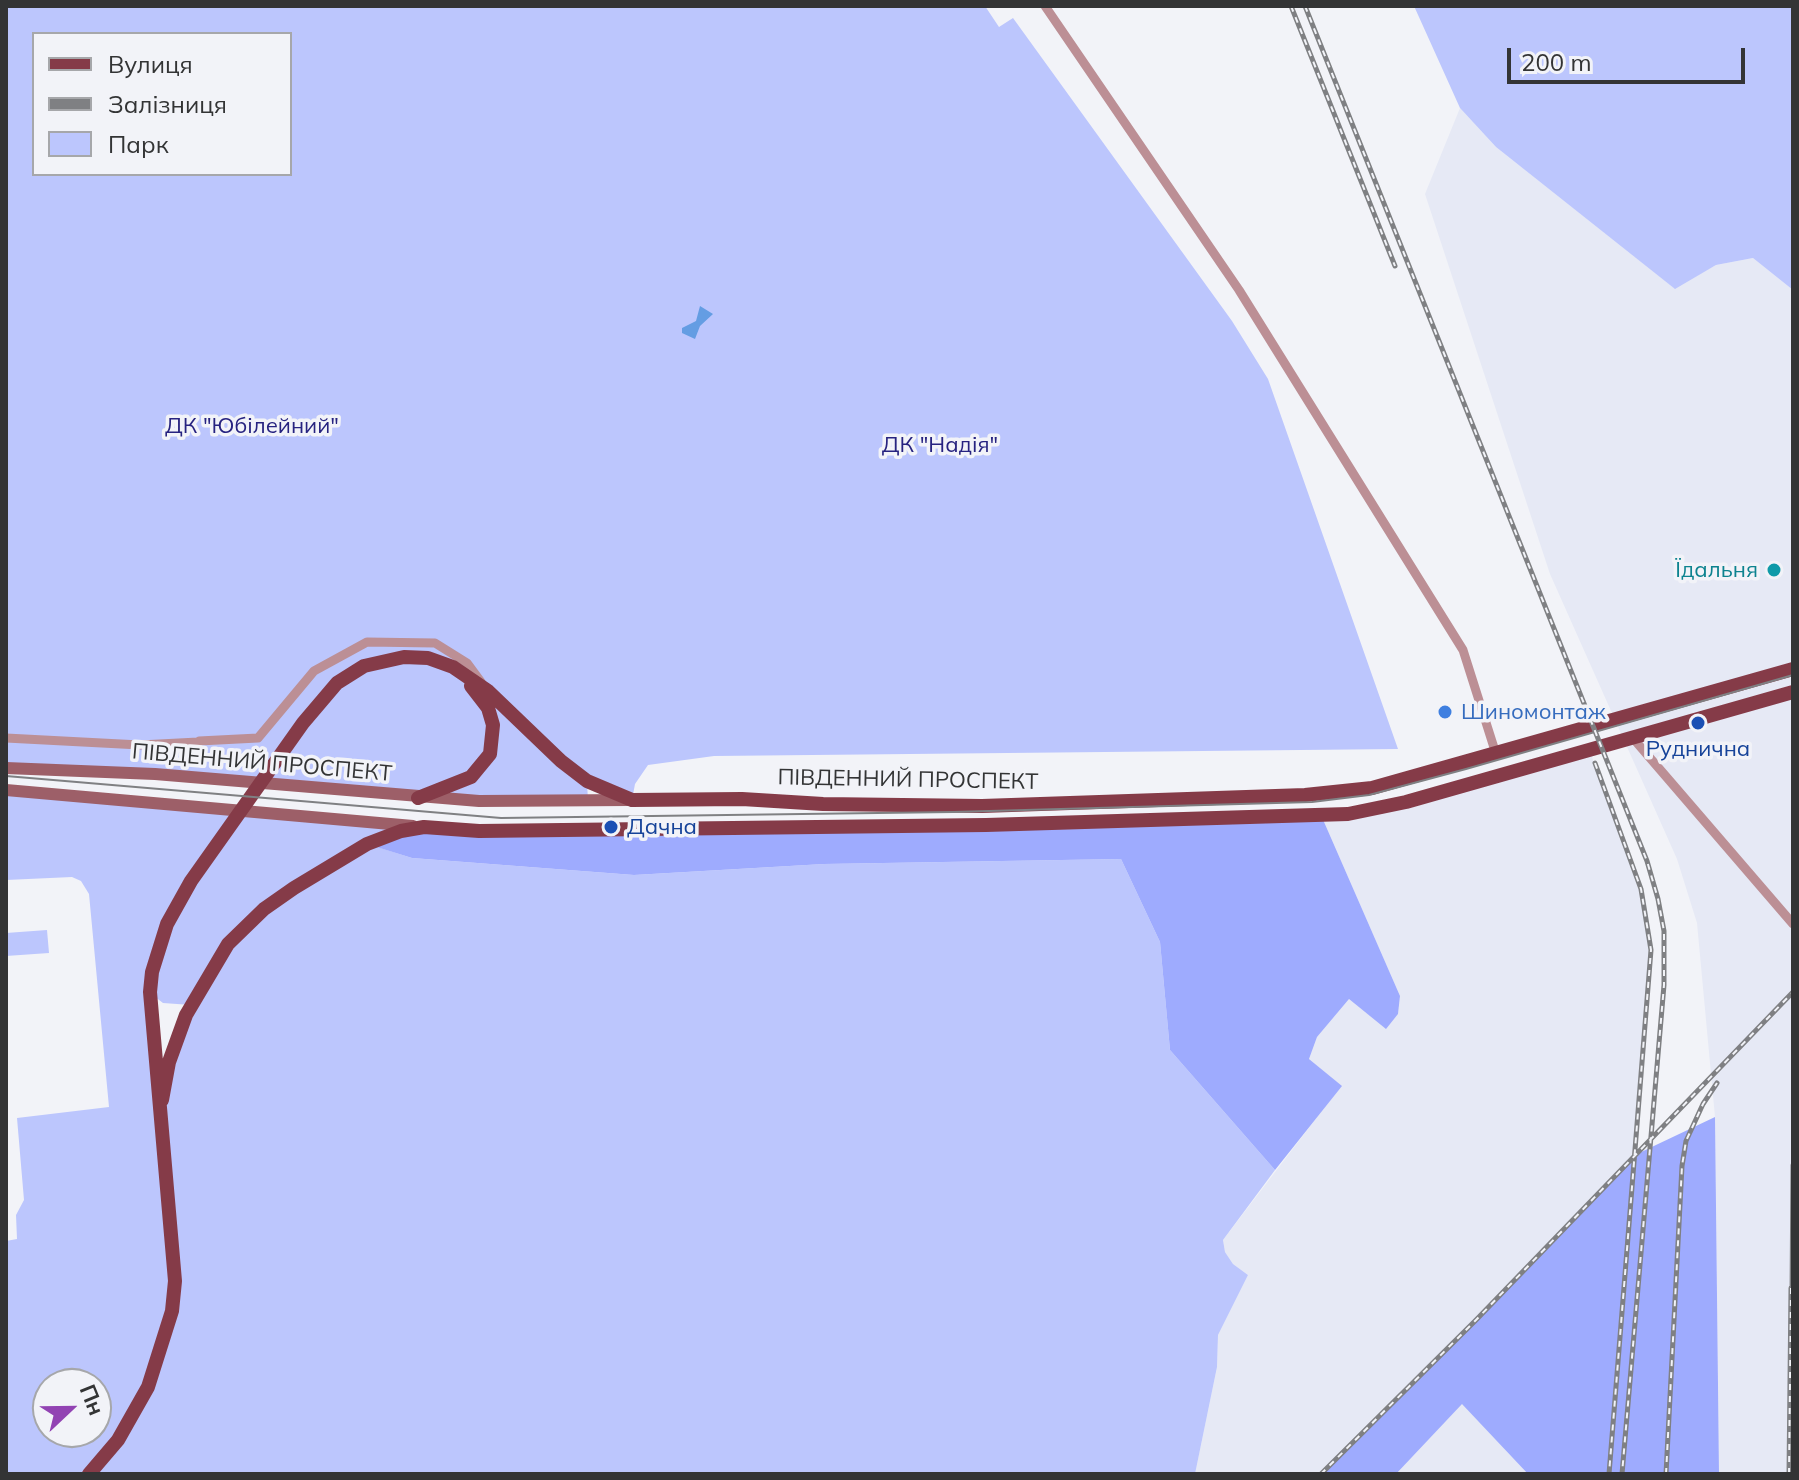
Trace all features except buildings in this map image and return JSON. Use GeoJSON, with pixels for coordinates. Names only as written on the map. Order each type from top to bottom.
{"type":"FeatureCollection","features":[{"type":"Feature","properties":{"kind":"main road"},"geometry":{"type":"LineString","coordinates":[[89,1474],[118,1440],[141,1400],[164,1347],[172,1311],[175,1281],[154,1066],[152,972],[176,905],[322,698],[354,671],[391,658],[428,658],[443,662],[488,691],[561,761],[587,781],[632,800]]}},
{"type":"Feature","properties":{"kind":"main road"},"geometry":{"type":"LineString","coordinates":[[418,798],[471,777],[492,748],[494,732],[488,708],[466,680],[443,662]]}},
{"type":"Feature","properties":{"kind":"main road","name":"ПІВДЕННИЙ ПРОСПЕКТ"},"geometry":{"type":"LineString","coordinates":[[6,768],[155,774],[479,801],[742,799],[823,804],[982,806],[1305,795],[1372,788],[1793,669]]}},
{"type":"Feature","properties":{"kind":"main road","name":"ПІВДЕННИЙ ПРОСПЕКТ"},"geometry":{"type":"LineString","coordinates":[[6,790],[479,831],[970,825],[1348,814],[1406,802],[1793,692]]}},
{"type":"Feature","properties":{"kind":"main road"},"geometry":{"type":"LineString","coordinates":[[161,1129],[169,1062],[177,1038],[203,983],[228,944],[264,909],[341,859],[384,836],[424,827]]}},
{"type":"Feature","properties":{"kind":"street"},"geometry":{"type":"LineString","coordinates":[[1045,6],[1239,290],[1463,650],[1496,754]]}},
{"type":"Feature","properties":{"kind":"street"},"geometry":{"type":"LineString","coordinates":[[6,738],[140,745],[258,738],[314,671],[367,642],[435,643],[467,663],[488,691]]}},
{"type":"Feature","properties":{"kind":"street"},"geometry":{"type":"LineString","coordinates":[[1632,737],[1793,924]]}},
{"type":"Feature","properties":{"kind":"shaded area"},"geometry":{"type":"Polygon","coordinates":[[[1460,108],[1496,147],[1674,288],[1716,265],[1753,258],[1793,290],[1793,1474],[1719,1474],[1715,1117],[1697,923],[1677,859],[1550,574],[1425,194],[1460,108]]]}},
{"type":"Feature","properties":{"kind":"shaded area"},"geometry":{"type":"Polygon","coordinates":[[[700,306],[713,314],[700,326],[695,339],[682,333],[682,328],[696,321],[700,306]]]}},
{"type":"Feature","properties":{"kind":"shaded area"},"geometry":{"type":"Polygon","coordinates":[[[1589,749],[1641,889],[1648,920],[1650,978],[1637,1154],[1321,1474],[1195,1474],[1217,1367],[1218,1335],[1248,1275],[1233,1264],[1225,1252],[1223,1240],[1341,1086],[1309,1059],[1317,1037],[1349,999],[1386,1028],[1398,1014],[1400,996],[1321,815],[1348,814],[1589,749]]]}},
{"type":"Feature","properties":{"kind":"shaded area"},"geometry":{"type":"Polygon","coordinates":[[[1321,815],[1400,996],[1398,1014],[1386,1029],[1349,999],[1317,1037],[1309,1059],[1342,1086],[1275,1170],[1170,1050],[1160,942],[1121,859],[824,864],[634,875],[412,858],[367,844],[401,831],[1321,815]]]}},
{"type":"Feature","properties":{"kind":"shaded area"},"geometry":{"type":"Polygon","coordinates":[[[1715,1117],[1719,1474],[1528,1474],[1462,1404],[1396,1474],[1321,1474],[1637,1154],[1715,1117]]]}},
{"type":"Feature","properties":{"kind":"shaded area"},"geometry":{"type":"Polygon","coordinates":[[[1462,1403],[1528,1474],[1396,1474],[1462,1403]]]}},
{"type":"Feature","properties":{"kind":"green space"},"geometry":{"type":"Polygon","coordinates":[[[6,6],[985,6],[999,27],[1013,18],[1232,321],[1268,379],[1398,749],[714,756],[648,765],[635,784],[632,800],[587,782],[588,801],[479,801],[6,768],[6,6]]]}},
{"type":"Feature","properties":{"kind":"green space"},"geometry":{"type":"Polygon","coordinates":[[[1414,6],[1793,6],[1793,290],[1753,258],[1716,265],[1675,289],[1496,147],[1460,108],[1414,6]]]}},
{"type":"Feature","properties":{"kind":"green space"},"geometry":{"type":"Polygon","coordinates":[[[6,790],[424,827],[368,844],[412,858],[634,875],[824,864],[1121,859],[1160,942],[1170,1050],[1275,1170],[1223,1240],[1225,1252],[1233,1264],[1248,1275],[1218,1335],[1217,1367],[1195,1474],[6,1474],[6,1241],[17,1239],[16,1215],[24,1200],[17,1118],[109,1107],[89,894],[81,881],[72,877],[6,880],[6,790]],[[150,993],[162,1099],[191,1005],[163,1003],[150,993]]]}},
{"type":"Feature","properties":{"kind":"green space"},"geometry":{"type":"Polygon","coordinates":[[[47,930],[49,953],[6,956],[6,933],[47,930]]]}},
{"type":"Feature","properties":{"kind":"tram line"},"geometry":{"type":"LineString","coordinates":[[6,776],[501,818],[953,812],[1312,802],[1369,795],[1793,675]]}},
{"type":"Feature","properties":{"kind":"railway"},"geometry":{"type":"LineString","coordinates":[[1291,6],[1395,266]]}},
{"type":"Feature","properties":{"kind":"railway"},"geometry":{"type":"LineString","coordinates":[[1305,6],[1647,861],[1658,899],[1664,931],[1664,985],[1622,1474]]}},
{"type":"Feature","properties":{"kind":"railway"},"geometry":{"type":"LineString","coordinates":[[1595,763],[1641,889],[1651,950],[1609,1474]]}},
{"type":"Feature","properties":{"kind":"railway"},"geometry":{"type":"LineString","coordinates":[[1321,1474],[1476,1320],[1793,992]]}},
{"type":"Feature","properties":{"kind":"railway"},"geometry":{"type":"LineString","coordinates":[[1666,1474],[1682,1166],[1686,1141],[1703,1104],[1717,1083]]}},
{"type":"Feature","properties":{"kind":"railway"},"geometry":{"type":"LineString","coordinates":[[1792,1297],[1793,1165]]}},
{"type":"Feature","properties":{"kind":"railway"},"geometry":{"type":"LineString","coordinates":[[1789,1474],[1791,1288]]}},
{"type":"Feature","properties":{"kind":"place","name":"Їдальня"},"geometry":{"type":"Point","coordinates":[1774,570]}},
{"type":"Feature","properties":{"kind":"place","name":"Шиномонтаж"},"geometry":{"type":"Point","coordinates":[1445,712]}},
{"type":"Feature","properties":{"kind":"place","name":"Руднична"},"geometry":{"type":"Point","coordinates":[1698,723]}},
{"type":"Feature","properties":{"kind":"place","name":"Дачна"},"geometry":{"type":"Point","coordinates":[611,827]}},
{"type":"Feature","properties":{"kind":"park label","name":"ДК \"Юбілейний\""},"geometry":{"type":"Point","coordinates":[252,426]}},
{"type":"Feature","properties":{"kind":"park label","name":"ДК \"Надія\""},"geometry":{"type":"Point","coordinates":[940,445]}}]}
